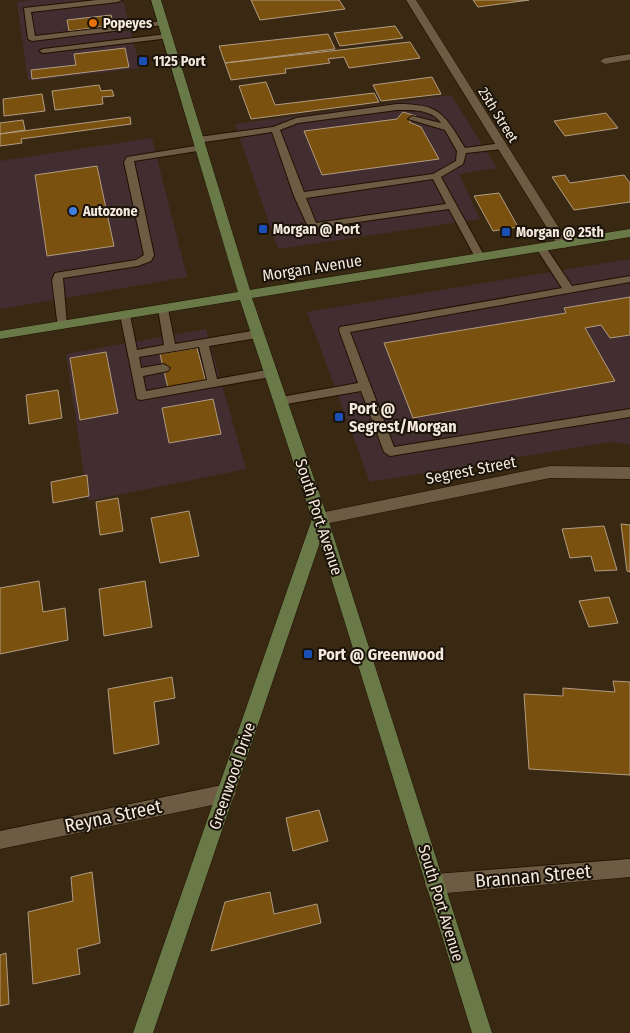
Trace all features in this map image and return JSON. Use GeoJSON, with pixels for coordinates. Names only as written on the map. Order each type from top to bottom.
{"type":"FeatureCollection","features":[{"type":"Feature","properties":{"kind":"main road","name":"South Port Avenue"},"geometry":{"type":"LineString","coordinates":[[156,0],[245,295],[320,518],[482,1033]]}},
{"type":"Feature","properties":{"kind":"main road","name":"Morgan Avenue"},"geometry":{"type":"LineString","coordinates":[[0,335],[627,234]]}},
{"type":"Feature","properties":{"kind":"main road","name":"Greenwood Drive"},"geometry":{"type":"LineString","coordinates":[[144,1033],[320,518]]}},
{"type":"Feature","properties":{"kind":"street","name":"25th Street"},"geometry":{"type":"LineString","coordinates":[[411,0],[563,244]]}},
{"type":"Feature","properties":{"kind":"street"},"geometry":{"type":"LineString","coordinates":[[605,61],[630,57]]}},
{"type":"Feature","properties":{"kind":"street","name":"Segrest Street"},"geometry":{"type":"LineString","coordinates":[[320,518],[550,472],[630,473]]}},
{"type":"Feature","properties":{"kind":"street","name":"Reyna Street"},"geometry":{"type":"LineString","coordinates":[[0,840],[227,793]]}},
{"type":"Feature","properties":{"kind":"street","name":"Brannan Street"},"geometry":{"type":"LineString","coordinates":[[435,884],[630,868]]}},
{"type":"Feature","properties":{"kind":"lane"},"geometry":{"type":"LineString","coordinates":[[118,0],[27,10],[30,28],[36,32],[49,34],[115,30],[163,23]]}},
{"type":"Feature","properties":{"kind":"lane"},"geometry":{"type":"LineString","coordinates":[[43,51],[167,36]]}},
{"type":"Feature","properties":{"kind":"lane"},"geometry":{"type":"LineString","coordinates":[[62,325],[57,280],[59,275],[138,263],[146,260],[149,255],[128,162],[130,159],[274,129],[296,122],[397,107],[415,107],[432,111],[442,118],[462,151],[460,162],[436,176],[299,196]]}},
{"type":"Feature","properties":{"kind":"lane"},"geometry":{"type":"LineString","coordinates":[[355,112],[400,116]]}},
{"type":"Feature","properties":{"kind":"lane"},"geometry":{"type":"LineString","coordinates":[[412,119],[449,128]]}},
{"type":"Feature","properties":{"kind":"lane"},"geometry":{"type":"LineString","coordinates":[[274,129],[312,228],[452,206]]}},
{"type":"Feature","properties":{"kind":"lane"},"geometry":{"type":"LineString","coordinates":[[462,151],[502,146]]}},
{"type":"Feature","properties":{"kind":"lane"},"geometry":{"type":"LineString","coordinates":[[436,176],[480,258]]}},
{"type":"Feature","properties":{"kind":"lane"},"geometry":{"type":"LineString","coordinates":[[541,248],[569,290]]}},
{"type":"Feature","properties":{"kind":"lane"},"geometry":{"type":"LineString","coordinates":[[630,279],[344,330],[390,452],[630,413]]}},
{"type":"Feature","properties":{"kind":"lane"},"geometry":{"type":"LineString","coordinates":[[163,309],[170,348]]}},
{"type":"Feature","properties":{"kind":"lane"},"geometry":{"type":"LineString","coordinates":[[125,315],[141,396],[272,373]]}},
{"type":"Feature","properties":{"kind":"lane"},"geometry":{"type":"LineString","coordinates":[[133,354],[258,334]]}},
{"type":"Feature","properties":{"kind":"lane"},"geometry":{"type":"LineString","coordinates":[[203,343],[204,362],[213,383]]}},
{"type":"Feature","properties":{"kind":"lane"},"geometry":{"type":"LineString","coordinates":[[137,373],[164,368]]}},
{"type":"Feature","properties":{"kind":"lane"},"geometry":{"type":"LineString","coordinates":[[281,401],[365,386]]}},
{"type":"Feature","properties":{"kind":"shaded area"},"geometry":{"type":"Polygon","coordinates":[[[33,0],[123,0],[140,68],[28,81],[17,2],[33,0]]]}},
{"type":"Feature","properties":{"kind":"shaded area"},"geometry":{"type":"Polygon","coordinates":[[[451,95],[497,168],[459,174],[480,219],[278,249],[235,124],[451,95]]]}},
{"type":"Feature","properties":{"kind":"shaded area"},"geometry":{"type":"Polygon","coordinates":[[[152,138],[187,277],[0,309],[0,161],[152,138]]]}},
{"type":"Feature","properties":{"kind":"shaded area"},"geometry":{"type":"Polygon","coordinates":[[[630,259],[630,444],[609,442],[370,482],[307,312],[630,259]]]}},
{"type":"Feature","properties":{"kind":"shaded area"},"geometry":{"type":"Polygon","coordinates":[[[206,329],[246,469],[88,501],[66,354],[206,329]]]}},
{"type":"Feature","properties":{"kind":"building"},"geometry":{"type":"Polygon","coordinates":[[[251,0],[339,0],[345,9],[260,20],[251,0]]]}},
{"type":"Feature","properties":{"kind":"building"},"geometry":{"type":"Polygon","coordinates":[[[473,0],[529,0],[478,7],[473,0]]]}},
{"type":"Feature","properties":{"kind":"building"},"geometry":{"type":"Polygon","coordinates":[[[111,15],[114,25],[69,31],[67,20],[111,15]]]}},
{"type":"Feature","properties":{"kind":"building"},"geometry":{"type":"Polygon","coordinates":[[[395,26],[403,38],[340,46],[334,33],[395,26]]]}},
{"type":"Feature","properties":{"kind":"building"},"geometry":{"type":"Polygon","coordinates":[[[328,34],[335,49],[225,63],[219,46],[328,34]]]}},
{"type":"Feature","properties":{"kind":"building"},"geometry":{"type":"Polygon","coordinates":[[[410,42],[420,58],[349,68],[344,57],[328,59],[330,63],[285,69],[286,73],[231,80],[225,63],[410,42]]]}},
{"type":"Feature","properties":{"kind":"building"},"geometry":{"type":"Polygon","coordinates":[[[125,48],[129,67],[32,79],[31,70],[76,65],[74,54],[125,48]]]}},
{"type":"Feature","properties":{"kind":"building"},"geometry":{"type":"Polygon","coordinates":[[[432,77],[441,94],[381,101],[373,85],[432,77]]]}},
{"type":"Feature","properties":{"kind":"building"},"geometry":{"type":"Polygon","coordinates":[[[266,82],[275,105],[374,93],[379,102],[251,119],[239,86],[266,82]]]}},
{"type":"Feature","properties":{"kind":"building"},"geometry":{"type":"Polygon","coordinates":[[[99,85],[101,91],[112,90],[114,96],[102,97],[103,104],[55,110],[52,91],[99,85]]]}},
{"type":"Feature","properties":{"kind":"building"},"geometry":{"type":"Polygon","coordinates":[[[42,94],[45,111],[4,116],[3,99],[42,94]]]}},
{"type":"Feature","properties":{"kind":"building"},"geometry":{"type":"Polygon","coordinates":[[[403,112],[416,116],[409,122],[421,127],[439,159],[322,175],[304,131],[397,119],[403,112]]]}},
{"type":"Feature","properties":{"kind":"building"},"geometry":{"type":"Polygon","coordinates":[[[606,113],[618,128],[565,136],[554,121],[606,113]]]}},
{"type":"Feature","properties":{"kind":"building"},"geometry":{"type":"Polygon","coordinates":[[[130,117],[131,124],[21,139],[22,143],[0,146],[0,134],[130,117]]]}},
{"type":"Feature","properties":{"kind":"building"},"geometry":{"type":"Polygon","coordinates":[[[23,120],[25,130],[0,134],[0,123],[23,120]]]}},
{"type":"Feature","properties":{"kind":"building"},"geometry":{"type":"Polygon","coordinates":[[[97,166],[114,246],[47,256],[35,175],[97,166]]]}},
{"type":"Feature","properties":{"kind":"building"},"geometry":{"type":"Polygon","coordinates":[[[565,175],[570,183],[624,175],[630,183],[630,202],[574,210],[552,177],[565,175]]]}},
{"type":"Feature","properties":{"kind":"building"},"geometry":{"type":"Polygon","coordinates":[[[499,193],[518,227],[493,231],[474,196],[499,193]]]}},
{"type":"Feature","properties":{"kind":"building"},"geometry":{"type":"Polygon","coordinates":[[[630,297],[630,335],[610,338],[601,325],[585,328],[615,381],[413,418],[384,343],[566,313],[564,308],[630,297]]]}},
{"type":"Feature","properties":{"kind":"building"},"geometry":{"type":"Polygon","coordinates":[[[197,348],[206,382],[168,388],[160,354],[197,348]]]}},
{"type":"Feature","properties":{"kind":"building"},"geometry":{"type":"Polygon","coordinates":[[[106,352],[118,413],[80,420],[70,358],[106,352]]]}},
{"type":"Feature","properties":{"kind":"building"},"geometry":{"type":"Polygon","coordinates":[[[58,390],[62,418],[29,424],[26,395],[58,390]]]}},
{"type":"Feature","properties":{"kind":"building"},"geometry":{"type":"Polygon","coordinates":[[[213,399],[221,434],[169,443],[162,408],[213,399]]]}},
{"type":"Feature","properties":{"kind":"building"},"geometry":{"type":"Polygon","coordinates":[[[87,475],[89,496],[53,503],[51,482],[87,475]]]}},
{"type":"Feature","properties":{"kind":"building"},"geometry":{"type":"Polygon","coordinates":[[[118,498],[123,531],[100,535],[96,502],[118,498]]]}},
{"type":"Feature","properties":{"kind":"building"},"geometry":{"type":"Polygon","coordinates":[[[189,511],[199,556],[160,563],[151,518],[189,511]]]}},
{"type":"Feature","properties":{"kind":"building"},"geometry":{"type":"Polygon","coordinates":[[[621,524],[630,525],[630,572],[627,571],[621,524]]]}},
{"type":"Feature","properties":{"kind":"building"},"geometry":{"type":"Polygon","coordinates":[[[604,526],[617,570],[595,571],[591,556],[570,558],[562,529],[604,526]]]}},
{"type":"Feature","properties":{"kind":"building"},"geometry":{"type":"Polygon","coordinates":[[[39,581],[43,612],[65,608],[68,640],[0,654],[0,588],[39,581]]]}},
{"type":"Feature","properties":{"kind":"building"},"geometry":{"type":"Polygon","coordinates":[[[145,581],[152,627],[104,636],[99,589],[145,581]]]}},
{"type":"Feature","properties":{"kind":"building"},"geometry":{"type":"Polygon","coordinates":[[[609,597],[618,623],[589,627],[579,601],[609,597]]]}},
{"type":"Feature","properties":{"kind":"building"},"geometry":{"type":"Polygon","coordinates":[[[172,677],[175,698],[154,702],[159,744],[114,754],[108,689],[172,677]]]}},
{"type":"Feature","properties":{"kind":"building"},"geometry":{"type":"Polygon","coordinates":[[[613,681],[630,682],[630,775],[529,769],[524,694],[563,696],[563,688],[615,692],[613,681]]]}},
{"type":"Feature","properties":{"kind":"building"},"geometry":{"type":"Polygon","coordinates":[[[319,810],[328,841],[293,851],[286,818],[319,810]]]}},
{"type":"Feature","properties":{"kind":"building"},"geometry":{"type":"Polygon","coordinates":[[[92,872],[100,943],[77,949],[80,974],[33,984],[28,912],[73,901],[71,877],[92,872]]]}},
{"type":"Feature","properties":{"kind":"building"},"geometry":{"type":"Polygon","coordinates":[[[270,892],[274,914],[317,904],[321,923],[211,951],[225,902],[270,892]]]}},
{"type":"Feature","properties":{"kind":"building"},"geometry":{"type":"Polygon","coordinates":[[[6,953],[9,1004],[0,1006],[0,955],[6,953]]]}},
{"type":"Feature","properties":{"kind":"place","name":"Popeyes"},"geometry":{"type":"Point","coordinates":[93,23]}},
{"type":"Feature","properties":{"kind":"place","name":"1125 Port"},"geometry":{"type":"Point","coordinates":[143,61]}},
{"type":"Feature","properties":{"kind":"place","name":"Autozone"},"geometry":{"type":"Point","coordinates":[73,211]}},
{"type":"Feature","properties":{"kind":"place","name":"Morgan @ Port"},"geometry":{"type":"Point","coordinates":[263,229]}},
{"type":"Feature","properties":{"kind":"place","name":"Morgan @ 25th"},"geometry":{"type":"Point","coordinates":[506,232]}},
{"type":"Feature","properties":{"kind":"place","name":"Port @ Segrest/Morgan"},"geometry":{"type":"Point","coordinates":[339,417]}},
{"type":"Feature","properties":{"kind":"place","name":"Port @ Greenwood"},"geometry":{"type":"Point","coordinates":[308,654]}}]}
